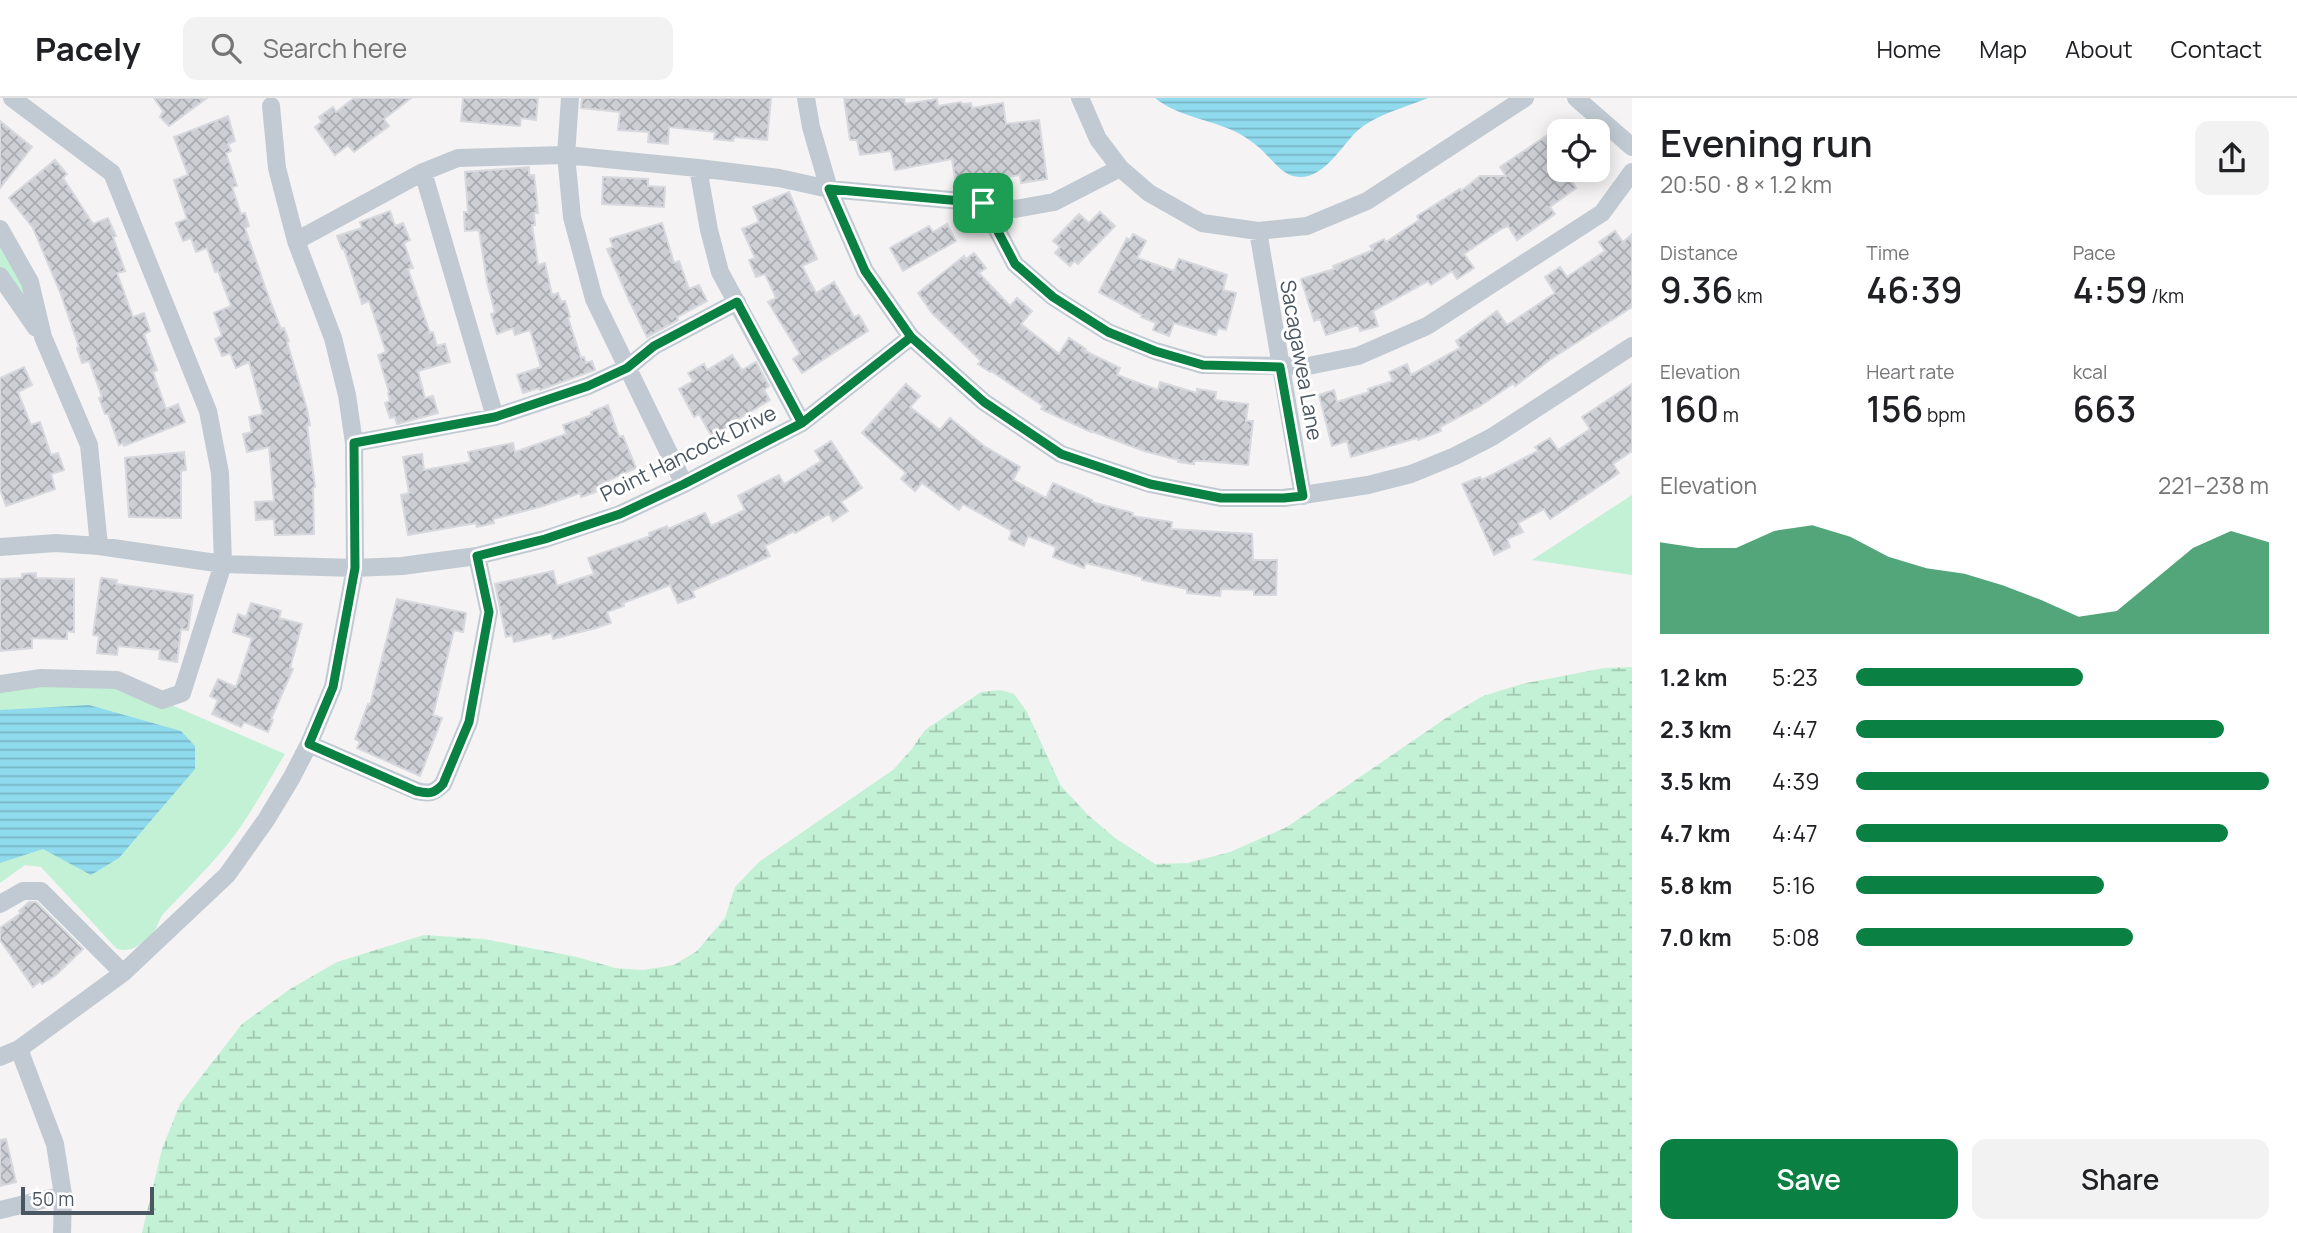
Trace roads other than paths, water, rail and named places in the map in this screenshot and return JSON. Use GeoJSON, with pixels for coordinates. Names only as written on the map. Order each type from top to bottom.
{"type":"FeatureCollection","features":[{"type":"Feature","properties":{"kind":"street"},"geometry":{"type":"LineString","coordinates":[[0,684],[41,678],[117,680],[162,700],[182,693],[223,564],[220,473],[208,411],[112,173],[12,98]]}},
{"type":"Feature","properties":{"kind":"street"},"geometry":{"type":"LineString","coordinates":[[569,98],[566,155],[572,217],[594,299],[684,484]]}},
{"type":"Feature","properties":{"kind":"street"},"geometry":{"type":"LineString","coordinates":[[806,98],[811,128],[829,189],[865,271],[911,337],[984,402],[1061,454],[1150,484],[1221,498],[1284,498],[1368,485],[1411,474],[1492,437],[1632,346]]}},
{"type":"Feature","properties":{"kind":"street"},"geometry":{"type":"LineString","coordinates":[[1080,98],[1098,139],[1120,168],[1149,193],[1202,223],[1258,231],[1307,226],[1367,201],[1525,98]]}},
{"type":"Feature","properties":{"kind":"street"},"geometry":{"type":"LineString","coordinates":[[1576,98],[1632,147]]}},
{"type":"Feature","properties":{"kind":"street"},"geometry":{"type":"LineString","coordinates":[[0,1058],[19,1049],[123,972],[227,875],[266,820],[309,744],[333,687],[355,568],[354,443],[347,396],[333,338],[296,241],[277,167],[273,101]]}},
{"type":"Feature","properties":{"kind":"street"},"geometry":{"type":"LineString","coordinates":[[296,241],[423,172],[458,158],[566,155],[698,168],[779,178],[829,189],[983,203],[1015,209],[1054,202],[1120,168]]}},
{"type":"Feature","properties":{"kind":"street"},"geometry":{"type":"LineString","coordinates":[[698,168],[720,272],[802,423]]}},
{"type":"Feature","properties":{"kind":"street"},"geometry":{"type":"LineString","coordinates":[[423,172],[495,417]]}},
{"type":"Feature","properties":{"kind":"street"},"geometry":{"type":"LineString","coordinates":[[983,203],[1015,264],[1053,297],[1108,332],[1155,351],[1203,365],[1308,366],[1358,356],[1427,326],[1602,213],[1632,172]]}},
{"type":"Feature","properties":{"kind":"street"},"geometry":{"type":"LineString","coordinates":[[0,229],[30,282],[43,337],[89,445],[99,546]]}},
{"type":"Feature","properties":{"kind":"street","name":"Sacagawea Lane"},"geometry":{"type":"LineString","coordinates":[[1258,231],[1303,496]]}},
{"type":"Feature","properties":{"kind":"street"},"geometry":{"type":"LineString","coordinates":[[0,276],[43,337]]}},
{"type":"Feature","properties":{"kind":"street"},"geometry":{"type":"LineString","coordinates":[[354,443],[495,417],[588,386],[627,368],[654,346],[737,302]]}},
{"type":"Feature","properties":{"kind":"street","name":"Point Hancock Drive"},"geometry":{"type":"LineString","coordinates":[[0,547],[56,543],[99,546],[223,564],[355,568],[402,566],[477,556],[545,539],[620,514],[684,484],[802,423],[911,337]]}},
{"type":"Feature","properties":{"kind":"street"},"geometry":{"type":"LineString","coordinates":[[309,744],[416,791],[428,794],[443,784],[469,722],[489,612],[477,556]]}},
{"type":"Feature","properties":{"kind":"street"},"geometry":{"type":"LineString","coordinates":[[0,904],[23,891],[41,891],[123,972]]}},
{"type":"Feature","properties":{"kind":"street"},"geometry":{"type":"LineString","coordinates":[[19,1049],[55,1144],[63,1195],[62,1233]]}},
{"type":"Feature","properties":{"kind":"street"},"geometry":{"type":"LineString","coordinates":[[0,1210],[63,1195]]}},
{"type":"Feature","properties":{"kind":"water"},"geometry":{"type":"Polygon","coordinates":[[[1155,98],[1428,98],[1381,116],[1364,126],[1321,170],[1303,177],[1283,171],[1240,134],[1173,109],[1155,98]]]}},
{"type":"Feature","properties":{"kind":"water"},"geometry":{"type":"Polygon","coordinates":[[[89,705],[181,731],[195,746],[195,769],[119,858],[91,875],[43,849],[0,863],[0,710],[89,705]]]}}]}
